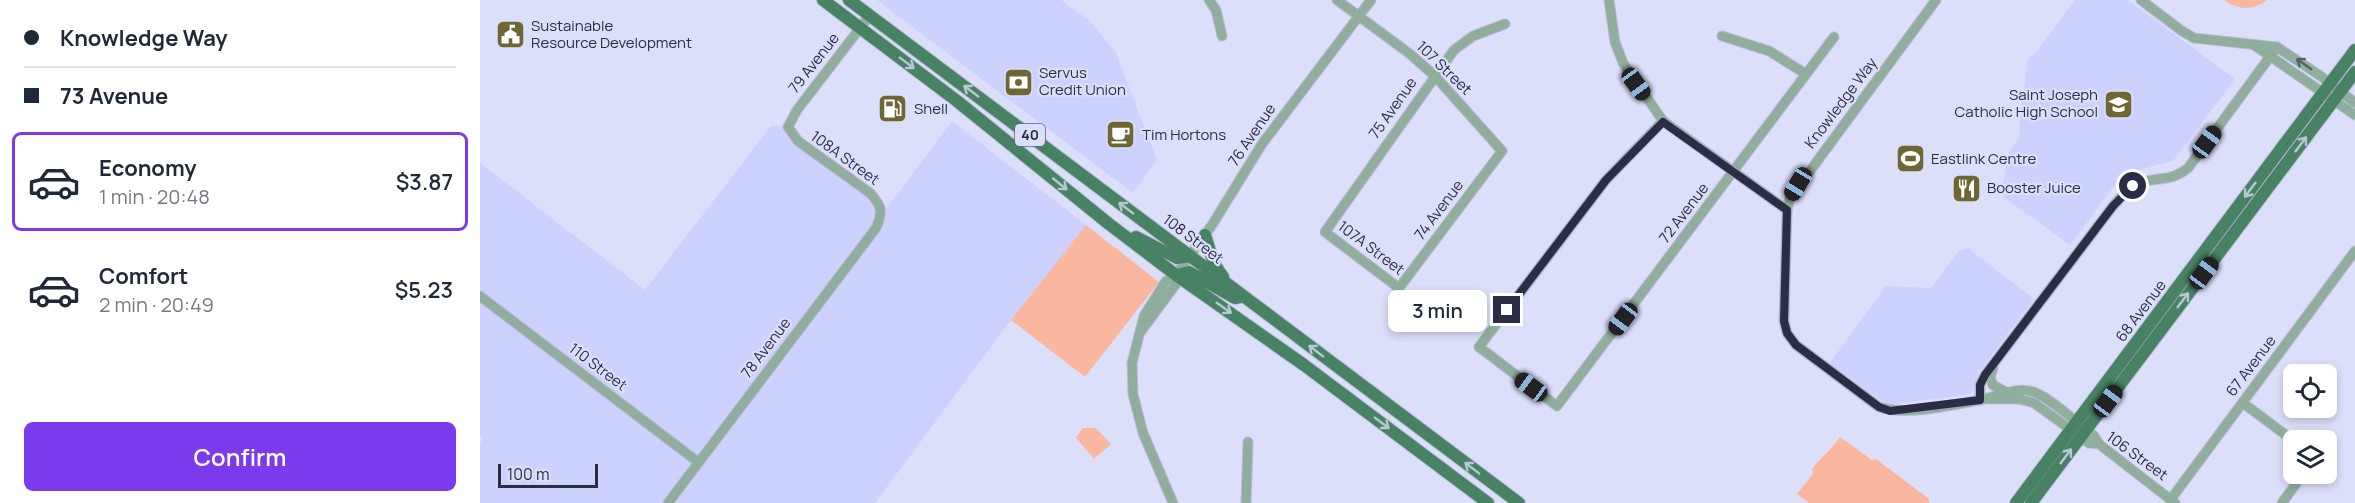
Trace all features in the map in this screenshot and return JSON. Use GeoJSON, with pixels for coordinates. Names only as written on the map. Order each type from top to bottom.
{"type":"FeatureCollection","features":[{"type":"Feature","properties":{"kind":"main road","name":"40"},"geometry":{"type":"LineString","coordinates":[[823,0],[966,108],[1176,275],[1304,365],[1488,503]]}},
{"type":"Feature","properties":{"kind":"main road","name":"108 Street"},"geometry":{"type":"LineString","coordinates":[[849,0],[1519,503]]}},
{"type":"Feature","properties":{"kind":"main road","name":"68 Avenue"},"geometry":{"type":"LineString","coordinates":[[2016,503],[2078,430],[2332,92],[2355,50]]}},
{"type":"Feature","properties":{"kind":"main road","name":"68 Avenue"},"geometry":{"type":"LineString","coordinates":[[2332,92],[2355,72]]}},
{"type":"Feature","properties":{"kind":"main road"},"geometry":{"type":"LineString","coordinates":[[1092,210],[1177,258],[1190,256]]}},
{"type":"Feature","properties":{"kind":"main road"},"geometry":{"type":"LineString","coordinates":[[1205,234],[1214,264],[1220,274],[1244,296]]}},
{"type":"Feature","properties":{"kind":"main road"},"geometry":{"type":"LineString","coordinates":[[1176,275],[1189,272],[1235,298],[1244,296]]}},
{"type":"Feature","properties":{"kind":"main road","name":"68 Avenue"},"geometry":{"type":"LineString","coordinates":[[2031,503],[2078,430]]}},
{"type":"Feature","properties":{"kind":"street"},"geometry":{"type":"LineString","coordinates":[[1209,0],[1216,10],[1222,36]]}},
{"type":"Feature","properties":{"kind":"street","name":"107 Street"},"geometry":{"type":"LineString","coordinates":[[1337,0],[1410,54],[1435,76],[1502,151]]}},
{"type":"Feature","properties":{"kind":"street","name":"76 Avenue"},"geometry":{"type":"LineString","coordinates":[[1173,503],[1143,433],[1135,406],[1132,363],[1139,334],[1176,284],[1176,275],[1262,144],[1371,0]]}},
{"type":"Feature","properties":{"kind":"street"},"geometry":{"type":"LineString","coordinates":[[1610,0],[1615,42],[1623,63],[1663,122],[1787,210]]}},
{"type":"Feature","properties":{"kind":"street","name":"Knowledge Way"},"geometry":{"type":"LineString","coordinates":[[1936,0],[1798,184],[1790,198],[1787,210],[1784,321],[1787,333],[1796,345],[1879,407],[1890,411],[1984,399],[2026,400],[2078,430]]}},
{"type":"Feature","properties":{"kind":"street"},"geometry":{"type":"LineString","coordinates":[[2141,0],[2181,31],[2194,38],[2252,43],[2274,51],[2332,92],[2355,103]]}},
{"type":"Feature","properties":{"kind":"street","name":"79 Avenue"},"geometry":{"type":"LineString","coordinates":[[791,131],[788,127],[797,110],[870,15]]}},
{"type":"Feature","properties":{"kind":"street","name":"75 Avenue"},"geometry":{"type":"LineString","coordinates":[[1324,232],[1454,50],[1473,36],[1505,24]]}},
{"type":"Feature","properties":{"kind":"street"},"geometry":{"type":"LineString","coordinates":[[1722,36],[1769,51],[1806,74]]}},
{"type":"Feature","properties":{"kind":"street","name":"72 Avenue"},"geometry":{"type":"LineString","coordinates":[[1663,122],[1606,180],[1479,347],[1557,406],[1834,37]]}},
{"type":"Feature","properties":{"kind":"street"},"geometry":{"type":"LineString","coordinates":[[1984,399],[1980,385],[1994,363],[2126,192],[2133,186],[2145,182],[2171,178],[2188,168],[2274,51]]}},
{"type":"Feature","properties":{"kind":"street"},"geometry":{"type":"LineString","coordinates":[[2332,92],[2355,115]]}},
{"type":"Feature","properties":{"kind":"street","name":"108A Street"},"geometry":{"type":"LineString","coordinates":[[791,131],[798,141],[870,193],[880,204],[881,209]]}},
{"type":"Feature","properties":{"kind":"street","name":"74 Avenue"},"geometry":{"type":"LineString","coordinates":[[1399,288],[1502,151]]}},
{"type":"Feature","properties":{"kind":"street","name":"78 Avenue"},"geometry":{"type":"LineString","coordinates":[[668,503],[876,228],[882,215],[881,209]]}},
{"type":"Feature","properties":{"kind":"street","name":"107A Street"},"geometry":{"type":"LineString","coordinates":[[1324,232],[1399,288]]}},
{"type":"Feature","properties":{"kind":"street","name":"67 Avenue"},"geometry":{"type":"LineString","coordinates":[[2173,501],[2355,251]]}},
{"type":"Feature","properties":{"kind":"street","name":"110 Street"},"geometry":{"type":"LineString","coordinates":[[480,296],[698,462]]}},
{"type":"Feature","properties":{"kind":"street"},"geometry":{"type":"LineString","coordinates":[[1994,363],[1990,377],[1992,385],[2006,392]]}},
{"type":"Feature","properties":{"kind":"street","name":"Knowledge Way"},"geometry":{"type":"LineString","coordinates":[[1984,399],[2006,392],[2031,391],[2039,394],[2078,430]]}},
{"type":"Feature","properties":{"kind":"street"},"geometry":{"type":"LineString","coordinates":[[2243,403],[2283,433]]}},
{"type":"Feature","properties":{"kind":"street","name":"106 Street"},"geometry":{"type":"LineString","coordinates":[[2078,430],[2089,443],[2099,444],[2173,501]]}},
{"type":"Feature","properties":{"kind":"street"},"geometry":{"type":"LineString","coordinates":[[1246,503],[1248,442]]}},
{"type":"Feature","properties":{"kind":"street"},"geometry":{"type":"LineString","coordinates":[[2282,503],[2296,484]]}},
{"type":"Feature","properties":{"kind":"shaded area"},"geometry":{"type":"Polygon","coordinates":[[[877,0],[1061,0],[1090,21],[1116,53],[1157,160],[1133,193],[877,0]]]}},
{"type":"Feature","properties":{"kind":"shaded area","name":"Saint Joseph Catholic High School"},"geometry":{"type":"Polygon","coordinates":[[[2075,0],[2128,0],[2235,79],[2173,161],[2123,174],[2070,245],[2001,195],[2009,151],[2020,137],[2019,129],[2028,59],[2037,51],[2075,0]]]}},
{"type":"Feature","properties":{"kind":"shaded area"},"geometry":{"type":"Polygon","coordinates":[[[2224,0],[2267,0],[2262,4],[2245,8],[2234,6],[2224,0]]]}},
{"type":"Feature","properties":{"kind":"shaded area"},"geometry":{"type":"Polygon","coordinates":[[[952,121],[1086,225],[1011,320],[875,503],[480,503],[480,443],[483,439],[480,436],[480,163],[645,290],[771,126],[788,127],[798,141],[870,193],[882,214],[952,121]]]}},
{"type":"Feature","properties":{"kind":"shaded area"},"geometry":{"type":"Polygon","coordinates":[[[1086,225],[1159,282],[1085,377],[1011,320],[1086,225]]]}},
{"type":"Feature","properties":{"kind":"shaded area"},"geometry":{"type":"Polygon","coordinates":[[[1968,248],[2034,299],[1979,372],[1971,394],[1888,405],[1830,363],[1886,286],[1931,288],[1959,251],[1968,248]]]}},
{"type":"Feature","properties":{"kind":"shaded area"},"geometry":{"type":"Polygon","coordinates":[[[1083,428],[1096,428],[1111,444],[1094,459],[1076,438],[1083,428]]]}},
{"type":"Feature","properties":{"kind":"shaded area"},"geometry":{"type":"Polygon","coordinates":[[[1840,437],[1872,460],[1876,459],[1929,499],[1929,503],[1809,503],[1797,494],[1813,474],[1812,469],[1840,437]]]}},
{"type":"Feature","properties":{"kind":"place","name":"Sustainable Resource Development"},"geometry":{"type":"Point","coordinates":[510,35]}},
{"type":"Feature","properties":{"kind":"place","name":"Servus Credit Union"},"geometry":{"type":"Point","coordinates":[1018,82]}},
{"type":"Feature","properties":{"kind":"place","name":"Saint Joseph Catholic High School"},"geometry":{"type":"Point","coordinates":[2119,104]}},
{"type":"Feature","properties":{"kind":"place","name":"Shell"},"geometry":{"type":"Point","coordinates":[893,109]}},
{"type":"Feature","properties":{"kind":"place","name":"Tim Hortons"},"geometry":{"type":"Point","coordinates":[1121,135]}},
{"type":"Feature","properties":{"kind":"place","name":"Eastlink Centre"},"geometry":{"type":"Point","coordinates":[1910,159]}},
{"type":"Feature","properties":{"kind":"place","name":"Booster Juice"},"geometry":{"type":"Point","coordinates":[1966,188]}},
{"type":"Feature","properties":{"kind":"route"},"geometry":{"type":"LineString","coordinates":[[1507,310],[1606,180],[1663,122],[1787,210],[1784,321],[1787,333],[1796,345],[1879,407],[1890,411],[1980,400],[1980,385],[1985,375],[2113,206],[2133,186]]}}]}
